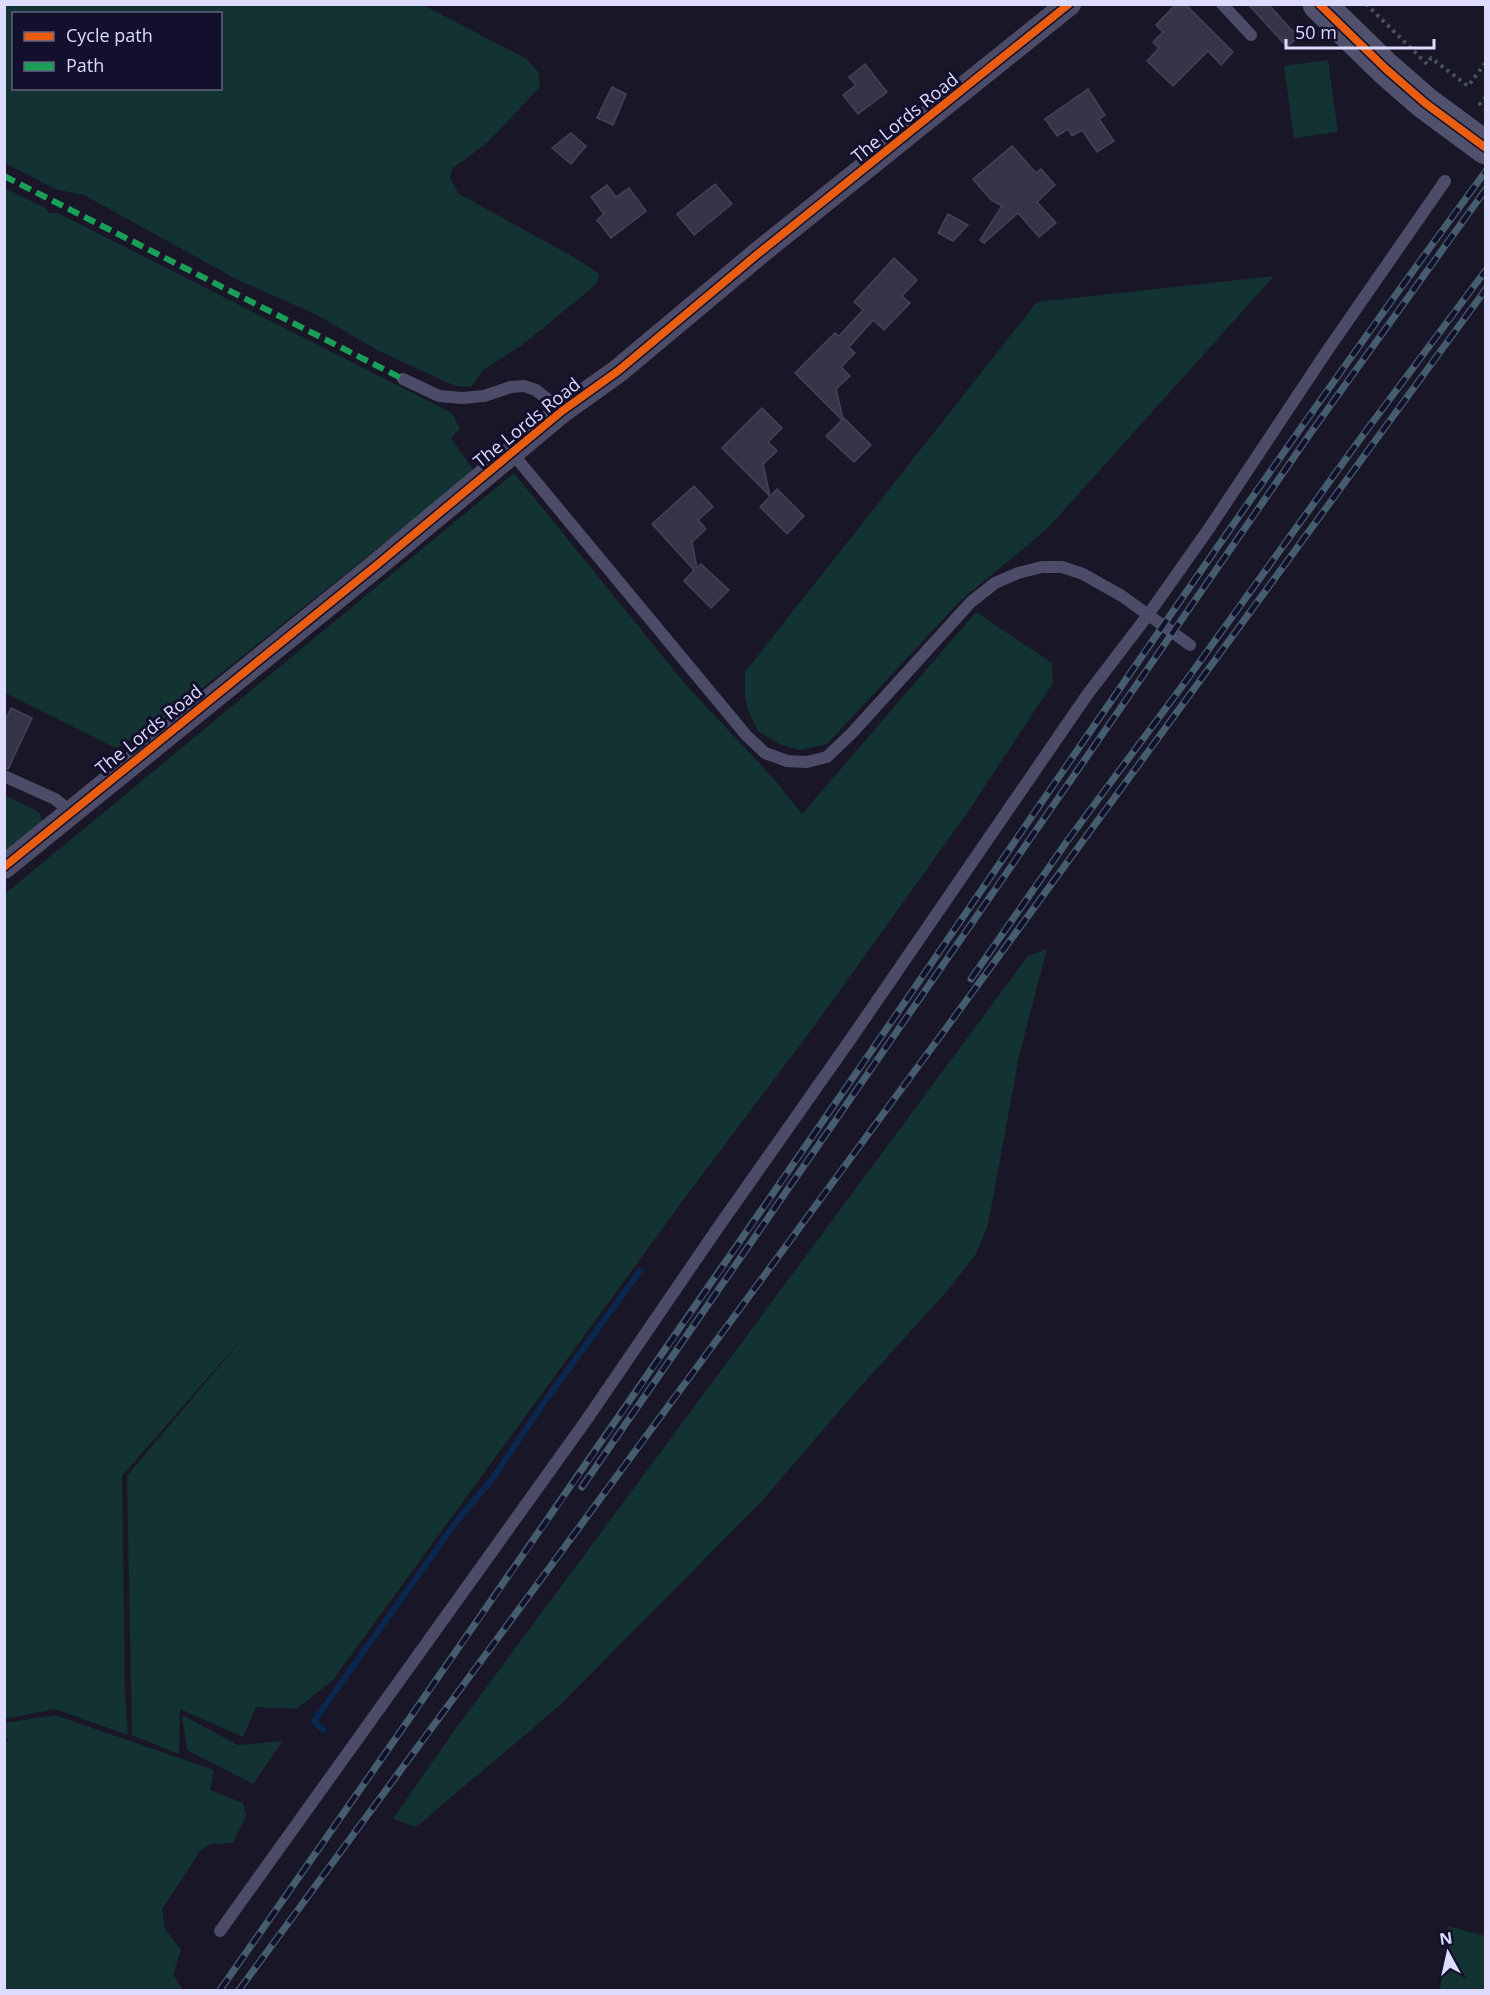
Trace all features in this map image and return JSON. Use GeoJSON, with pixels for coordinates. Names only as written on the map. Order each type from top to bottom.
{"type":"FeatureCollection","features":[{"type":"Feature","properties":{"kind":"main road"},"geometry":{"type":"LineString","coordinates":[[1318,4],[1425,103],[1484,147]]}},
{"type":"Feature","properties":{"kind":"street","name":"The Lords Road"},"geometry":{"type":"LineString","coordinates":[[4,867],[562,411],[618,371],[759,253],[1069,4]]}},
{"type":"Feature","properties":{"kind":"lane"},"geometry":{"type":"LineString","coordinates":[[1222,4],[1251,35]]}},
{"type":"Feature","properties":{"kind":"lane"},"geometry":{"type":"LineString","coordinates":[[220,1931],[585,1422],[1087,695],[1148,615],[1210,527],[1327,351],[1445,181]]}},
{"type":"Feature","properties":{"kind":"lane"},"geometry":{"type":"LineString","coordinates":[[404,380],[439,396],[462,398],[484,396],[511,387],[524,386],[536,390],[562,411]]}},
{"type":"Feature","properties":{"kind":"lane"},"geometry":{"type":"LineString","coordinates":[[513,453],[746,735],[765,753],[787,761],[807,762],[827,757],[852,733],[971,602],[995,583],[1018,573],[1042,567],[1062,567],[1083,574],[1122,596],[1190,645]]}},
{"type":"Feature","properties":{"kind":"lane"},"geometry":{"type":"LineString","coordinates":[[4,776],[55,799],[71,812]]}},
{"type":"Feature","properties":{"kind":"path"},"geometry":{"type":"LineString","coordinates":[[1366,4],[1427,64],[1431,58],[1468,86],[1485,62]]}},
{"type":"Feature","properties":{"kind":"path"},"geometry":{"type":"LineString","coordinates":[[1485,97],[1480,104],[1485,109]]}},
{"type":"Feature","properties":{"kind":"green space"},"geometry":{"type":"Polygon","coordinates":[[[4,5],[423,5],[527,59],[538,72],[540,87],[488,142],[452,169],[450,179],[459,194],[581,261],[599,274],[598,281],[522,345],[483,370],[471,387],[455,386],[379,351],[317,315],[238,280],[84,195],[55,189],[5,163],[4,5]]]}},
{"type":"Feature","properties":{"kind":"green space"},"geometry":{"type":"Polygon","coordinates":[[[1328,60],[1338,132],[1294,138],[1284,66],[1328,60]]]}},
{"type":"Feature","properties":{"kind":"green space"},"geometry":{"type":"Polygon","coordinates":[[[4,188],[44,207],[49,213],[58,213],[452,413],[460,429],[451,438],[474,471],[151,729],[116,748],[5,693],[4,188]]]}},
{"type":"Feature","properties":{"kind":"green space"},"geometry":{"type":"Polygon","coordinates":[[[1274,276],[1047,529],[960,601],[827,744],[801,750],[781,745],[758,731],[748,710],[745,696],[745,672],[1037,302],[1274,276]]]}},
{"type":"Feature","properties":{"kind":"green space"},"geometry":{"type":"Polygon","coordinates":[[[514,473],[686,685],[774,779],[802,814],[976,612],[1052,663],[1053,683],[965,816],[818,1021],[687,1195],[332,1681],[296,1709],[256,1707],[243,1737],[180,1709],[179,1754],[132,1735],[127,1476],[259,1319],[122,1476],[125,1696],[128,1735],[55,1709],[5,1719],[5,894],[514,473]]]}},
{"type":"Feature","properties":{"kind":"green space"},"geometry":{"type":"Polygon","coordinates":[[[4,795],[35,810],[44,824],[4,856],[4,795]]]}},
{"type":"Feature","properties":{"kind":"green space"},"geometry":{"type":"Polygon","coordinates":[[[1047,949],[1019,1056],[988,1225],[976,1254],[948,1290],[851,1397],[762,1501],[559,1706],[416,1827],[393,1819],[451,1735],[1028,956],[1047,949]]]}},
{"type":"Feature","properties":{"kind":"green space"},"geometry":{"type":"Polygon","coordinates":[[[55,1715],[214,1770],[210,1790],[243,1803],[246,1816],[233,1843],[211,1844],[200,1851],[162,1909],[165,1929],[181,1950],[173,1974],[183,1990],[5,1990],[4,1742],[9,1741],[5,1736],[5,1723],[55,1715]]]}},
{"type":"Feature","properties":{"kind":"green space"},"geometry":{"type":"Polygon","coordinates":[[[182,1715],[238,1745],[283,1741],[253,1784],[187,1750],[182,1715]]]}},
{"type":"Feature","properties":{"kind":"green space"},"geometry":{"type":"Polygon","coordinates":[[[1448,1926],[1485,1936],[1485,1990],[1440,1990],[1448,1926]]]}},
{"type":"Feature","properties":{"kind":"building"},"geometry":{"type":"Polygon","coordinates":[[[1176,4],[1185,4],[1233,52],[1221,65],[1208,51],[1173,86],[1147,61],[1159,48],[1153,42],[1163,32],[1156,25],[1176,4]]]}},
{"type":"Feature","properties":{"kind":"building"},"geometry":{"type":"Polygon","coordinates":[[[1248,4],[1268,4],[1298,37],[1287,47],[1248,4]]]}},
{"type":"Feature","properties":{"kind":"building"},"geometry":{"type":"Polygon","coordinates":[[[865,64],[887,92],[858,114],[843,95],[856,85],[849,77],[865,64]]]}},
{"type":"Feature","properties":{"kind":"building"},"geometry":{"type":"Polygon","coordinates":[[[612,87],[626,94],[613,125],[597,118],[612,87]]]}},
{"type":"Feature","properties":{"kind":"building"},"geometry":{"type":"Polygon","coordinates":[[[1088,89],[1105,115],[1099,119],[1114,141],[1097,152],[1082,130],[1072,136],[1068,129],[1057,136],[1045,119],[1088,89]]]}},
{"type":"Feature","properties":{"kind":"building"},"geometry":{"type":"Polygon","coordinates":[[[571,133],[586,146],[571,164],[552,148],[571,133]]]}},
{"type":"Feature","properties":{"kind":"building"},"geometry":{"type":"Polygon","coordinates":[[[1012,146],[1036,173],[1041,169],[1055,185],[1037,202],[1056,223],[1039,237],[1018,213],[984,243],[980,240],[1002,206],[991,200],[973,179],[1012,146]]]}},
{"type":"Feature","properties":{"kind":"building"},"geometry":{"type":"Polygon","coordinates":[[[715,184],[732,204],[694,235],[677,214],[715,184]]]}},
{"type":"Feature","properties":{"kind":"building"},"geometry":{"type":"Polygon","coordinates":[[[607,185],[616,197],[629,188],[646,211],[611,238],[597,220],[604,214],[591,197],[607,185]]]}},
{"type":"Feature","properties":{"kind":"building"},"geometry":{"type":"Polygon","coordinates":[[[948,214],[968,225],[953,241],[938,233],[948,214]]]}},
{"type":"Feature","properties":{"kind":"building"},"geometry":{"type":"Polygon","coordinates":[[[894,258],[917,280],[902,296],[910,303],[884,330],[873,320],[849,347],[855,353],[841,367],[850,376],[836,389],[843,419],[871,445],[854,462],[826,436],[842,420],[795,373],[835,333],[839,336],[863,310],[854,302],[894,258]]]}},
{"type":"Feature","properties":{"kind":"building"},"geometry":{"type":"Polygon","coordinates":[[[762,408],[782,428],[768,442],[777,451],[763,464],[770,496],[722,448],[762,408]]]}},
{"type":"Feature","properties":{"kind":"building"},"geometry":{"type":"Polygon","coordinates":[[[694,486],[713,507],[698,520],[706,529],[692,542],[697,568],[701,564],[729,590],[711,608],[684,581],[694,570],[652,524],[694,486]]]}},
{"type":"Feature","properties":{"kind":"building"},"geometry":{"type":"Polygon","coordinates":[[[777,489],[804,516],[787,534],[760,507],[777,489]]]}},
{"type":"Feature","properties":{"kind":"building"},"geometry":{"type":"Polygon","coordinates":[[[11,708],[32,718],[8,769],[4,768],[4,722],[11,708]]]}},
{"type":"Feature","properties":{"kind":"waterway"},"geometry":{"type":"LineString","coordinates":[[323,1730],[314,1721],[459,1518],[490,1482],[545,1401],[640,1271]]}},
{"type":"Feature","properties":{"kind":"railway"},"geometry":{"type":"LineString","coordinates":[[220,1990],[861,1066],[1092,728],[1326,392],[1486,171]]}},
{"type":"Feature","properties":{"kind":"railway"},"geometry":{"type":"LineString","coordinates":[[582,1487],[1312,431],[1486,189]]}},
{"type":"Feature","properties":{"kind":"railway"},"geometry":{"type":"LineString","coordinates":[[971,979],[1068,840],[1486,270]]}},
{"type":"Feature","properties":{"kind":"railway"},"geometry":{"type":"LineString","coordinates":[[239,1990],[1486,289]]}},
{"type":"Feature","properties":{"kind":"marked path"},"geometry":{"type":"LineString","coordinates":[[4,176],[403,379]]}},
{"type":"Feature","properties":{"kind":"cycle path"},"geometry":{"type":"LineString","coordinates":[[4,867],[378,564],[562,411],[618,371],[759,253],[1069,4]]}},
{"type":"Feature","properties":{"kind":"cycle path"},"geometry":{"type":"LineString","coordinates":[[1319,4],[1425,103],[1486,148]]}}]}
